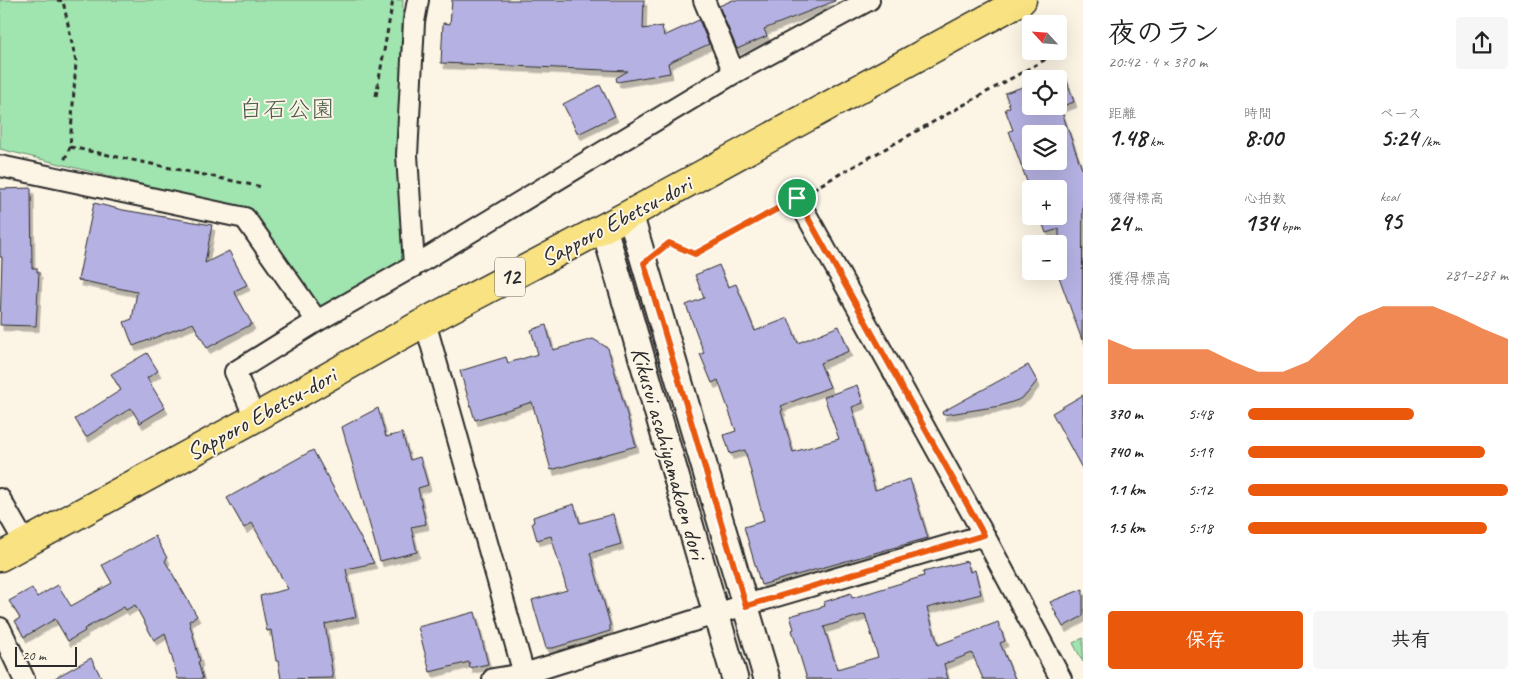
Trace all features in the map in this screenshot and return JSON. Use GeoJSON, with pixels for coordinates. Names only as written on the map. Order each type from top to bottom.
{"type":"FeatureCollection","features":[{"type":"Feature","properties":{"kind":"highway","name":"Sapporo Ebetsu-dori"},"geometry":{"type":"LineString","coordinates":[[0,557],[255,418],[425,322],[630,214],[1022,0]]}},
{"type":"Feature","properties":{"kind":"street"},"geometry":{"type":"LineString","coordinates":[[414,266],[407,155],[414,22],[418,0]]}},
{"type":"Feature","properties":{"kind":"street"},"geometry":{"type":"LineString","coordinates":[[704,0],[734,73]]}},
{"type":"Feature","properties":{"kind":"street"},"geometry":{"type":"LineString","coordinates":[[255,418],[235,372],[317,321],[414,266],[734,73],[869,0]]}},
{"type":"Feature","properties":{"kind":"street"},"geometry":{"type":"LineString","coordinates":[[0,166],[244,218],[317,321]]}},
{"type":"Feature","properties":{"kind":"street"},"geometry":{"type":"LineString","coordinates":[[797,198],[984,535],[1061,679]]}},
{"type":"Feature","properties":{"kind":"street","name":"Kikusui asahiyamakoen dori"},"geometry":{"type":"LineString","coordinates":[[630,214],[767,679]]}},
{"type":"Feature","properties":{"kind":"street","name":"Kikusui asahiyamakoen dori"},"geometry":{"type":"LineString","coordinates":[[604,228],[735,679]]}},
{"type":"Feature","properties":{"kind":"street"},"geometry":{"type":"LineString","coordinates":[[425,322],[524,677]]}},
{"type":"Feature","properties":{"kind":"street"},"geometry":{"type":"LineString","coordinates":[[0,499],[25,543]]}},
{"type":"Feature","properties":{"kind":"street"},"geometry":{"type":"LineString","coordinates":[[493,679],[524,677],[716,614],[984,535]]}},
{"type":"Feature","properties":{"kind":"street"},"geometry":{"type":"LineString","coordinates":[[0,628],[24,679]]}},
{"type":"Feature","properties":{"kind":"path"},"geometry":{"type":"LineString","coordinates":[[56,0],[64,0],[76,62],[70,147],[57,178]]}},
{"type":"Feature","properties":{"kind":"path"},"geometry":{"type":"LineString","coordinates":[[376,96],[393,0]]}},
{"type":"Feature","properties":{"kind":"path"},"geometry":{"type":"LineString","coordinates":[[644,263],[669,243],[695,254],[1044,60]]}},
{"type":"Feature","properties":{"kind":"path"},"geometry":{"type":"LineString","coordinates":[[70,147],[262,186]]}},
{"type":"Feature","properties":{"kind":"green space","name":"白石公園"},"geometry":{"type":"Polygon","coordinates":[[[0,0],[403,0],[399,101],[404,261],[319,308],[253,212],[0,149],[0,0]]]}},
{"type":"Feature","properties":{"kind":"green space"},"geometry":{"type":"Polygon","coordinates":[[[1083,638],[1083,662],[1073,643],[1083,638]]]}},
{"type":"Feature","properties":{"kind":"building"},"geometry":{"type":"Polygon","coordinates":[[[452,0],[644,0],[643,29],[662,26],[664,36],[699,20],[709,44],[668,63],[670,73],[617,82],[616,78],[628,71],[441,63],[443,23],[450,24],[452,0]]]}},
{"type":"Feature","properties":{"kind":"building"},"geometry":{"type":"Polygon","coordinates":[[[733,0],[835,1],[764,29],[767,36],[737,49],[719,6],[733,0]]]}},
{"type":"Feature","properties":{"kind":"building"},"geometry":{"type":"Polygon","coordinates":[[[1067,82],[1074,102],[1067,104],[1067,82]]]}},
{"type":"Feature","properties":{"kind":"building"},"geometry":{"type":"Polygon","coordinates":[[[600,85],[615,116],[578,134],[563,104],[600,85]]]}},
{"type":"Feature","properties":{"kind":"building"},"geometry":{"type":"Polygon","coordinates":[[[1022,87],[1022,115],[1063,115],[1066,125],[1022,125],[1022,168],[1009,131],[1013,130],[1005,109],[1010,107],[1005,93],[1022,87]]]}},
{"type":"Feature","properties":{"kind":"building"},"geometry":{"type":"Polygon","coordinates":[[[1067,127],[1083,172],[1082,340],[1060,280],[1067,280],[1067,235],[1059,235],[1059,229],[1046,233],[1043,225],[1067,225],[1067,180],[1026,180],[1023,170],[1067,170],[1067,127]]]}},
{"type":"Feature","properties":{"kind":"building"},"geometry":{"type":"Polygon","coordinates":[[[31,188],[32,268],[37,268],[37,272],[39,272],[36,326],[0,325],[2,257],[0,257],[0,189],[31,188]]]}},
{"type":"Feature","properties":{"kind":"building"},"geometry":{"type":"Polygon","coordinates":[[[94,203],[123,210],[212,225],[205,263],[229,251],[247,285],[234,291],[252,324],[207,348],[193,323],[133,346],[124,322],[132,319],[137,292],[78,280],[94,203]]]}},
{"type":"Feature","properties":{"kind":"building"},"geometry":{"type":"Polygon","coordinates":[[[719,265],[728,287],[736,284],[755,331],[788,318],[798,343],[839,326],[849,351],[820,363],[830,387],[781,406],[793,452],[839,439],[824,397],[857,385],[863,403],[852,407],[875,490],[910,479],[928,538],[761,585],[744,527],[764,521],[745,450],[730,454],[724,435],[736,431],[718,380],[712,383],[700,354],[704,353],[686,305],[704,298],[695,275],[719,265]]]}},
{"type":"Feature","properties":{"kind":"building"},"geometry":{"type":"Polygon","coordinates":[[[546,325],[553,350],[593,339],[608,348],[636,446],[551,470],[532,402],[475,420],[460,371],[506,357],[508,363],[538,354],[531,330],[546,325]]]}},
{"type":"Feature","properties":{"kind":"building"},"geometry":{"type":"Polygon","coordinates":[[[147,353],[158,371],[147,378],[165,408],[140,423],[131,408],[86,437],[75,419],[121,390],[111,374],[147,353]]]}},
{"type":"Feature","properties":{"kind":"building"},"geometry":{"type":"Polygon","coordinates":[[[1028,365],[1037,381],[1026,395],[1018,400],[1000,406],[943,415],[942,412],[1028,365]]]}},
{"type":"Feature","properties":{"kind":"building"},"geometry":{"type":"Polygon","coordinates":[[[1083,395],[1083,470],[1052,413],[1083,395]]]}},
{"type":"Feature","properties":{"kind":"building"},"geometry":{"type":"Polygon","coordinates":[[[378,408],[386,437],[402,433],[410,460],[420,457],[428,485],[418,488],[426,524],[411,527],[417,552],[380,561],[342,427],[378,408]]]}},
{"type":"Feature","properties":{"kind":"building"},"geometry":{"type":"Polygon","coordinates":[[[313,450],[374,563],[346,569],[356,617],[325,624],[333,678],[281,679],[271,630],[267,631],[260,596],[288,589],[252,523],[244,528],[227,498],[313,450]]]}},
{"type":"Feature","properties":{"kind":"building"},"geometry":{"type":"Polygon","coordinates":[[[574,504],[580,523],[613,514],[621,544],[590,553],[610,624],[610,631],[553,648],[546,648],[532,600],[567,590],[551,536],[537,540],[532,523],[534,522],[533,517],[574,504]]]}},
{"type":"Feature","properties":{"kind":"building"},"geometry":{"type":"Polygon","coordinates":[[[155,536],[167,558],[165,561],[197,616],[189,621],[203,679],[178,679],[165,633],[154,640],[135,605],[126,610],[124,607],[84,629],[85,631],[68,641],[55,619],[24,637],[15,621],[20,618],[9,601],[32,588],[37,597],[58,585],[71,606],[112,583],[102,565],[155,536]]]}},
{"type":"Feature","properties":{"kind":"building"},"geometry":{"type":"Polygon","coordinates":[[[967,561],[970,572],[975,570],[981,594],[927,608],[938,645],[998,622],[1005,641],[1000,643],[1015,679],[983,679],[972,653],[944,664],[948,679],[807,679],[792,630],[794,629],[790,616],[825,606],[824,602],[851,593],[852,598],[924,576],[923,572],[967,561]],[[865,614],[824,627],[837,669],[878,657],[865,614]]]}},
{"type":"Feature","properties":{"kind":"building"},"geometry":{"type":"Polygon","coordinates":[[[1083,589],[1083,616],[1063,627],[1050,602],[1083,589]]]}},
{"type":"Feature","properties":{"kind":"building"},"geometry":{"type":"Polygon","coordinates":[[[475,612],[488,664],[470,668],[469,662],[430,672],[418,627],[475,612]]]}},
{"type":"Feature","properties":{"kind":"building"},"geometry":{"type":"Polygon","coordinates":[[[91,658],[102,679],[53,679],[91,658]]]}},
{"type":"Feature","properties":{"kind":"route"},"geometry":{"type":"LineString","coordinates":[[797,198],[984,535],[746,606],[644,263],[669,243],[695,254],[797,198]]}}]}
